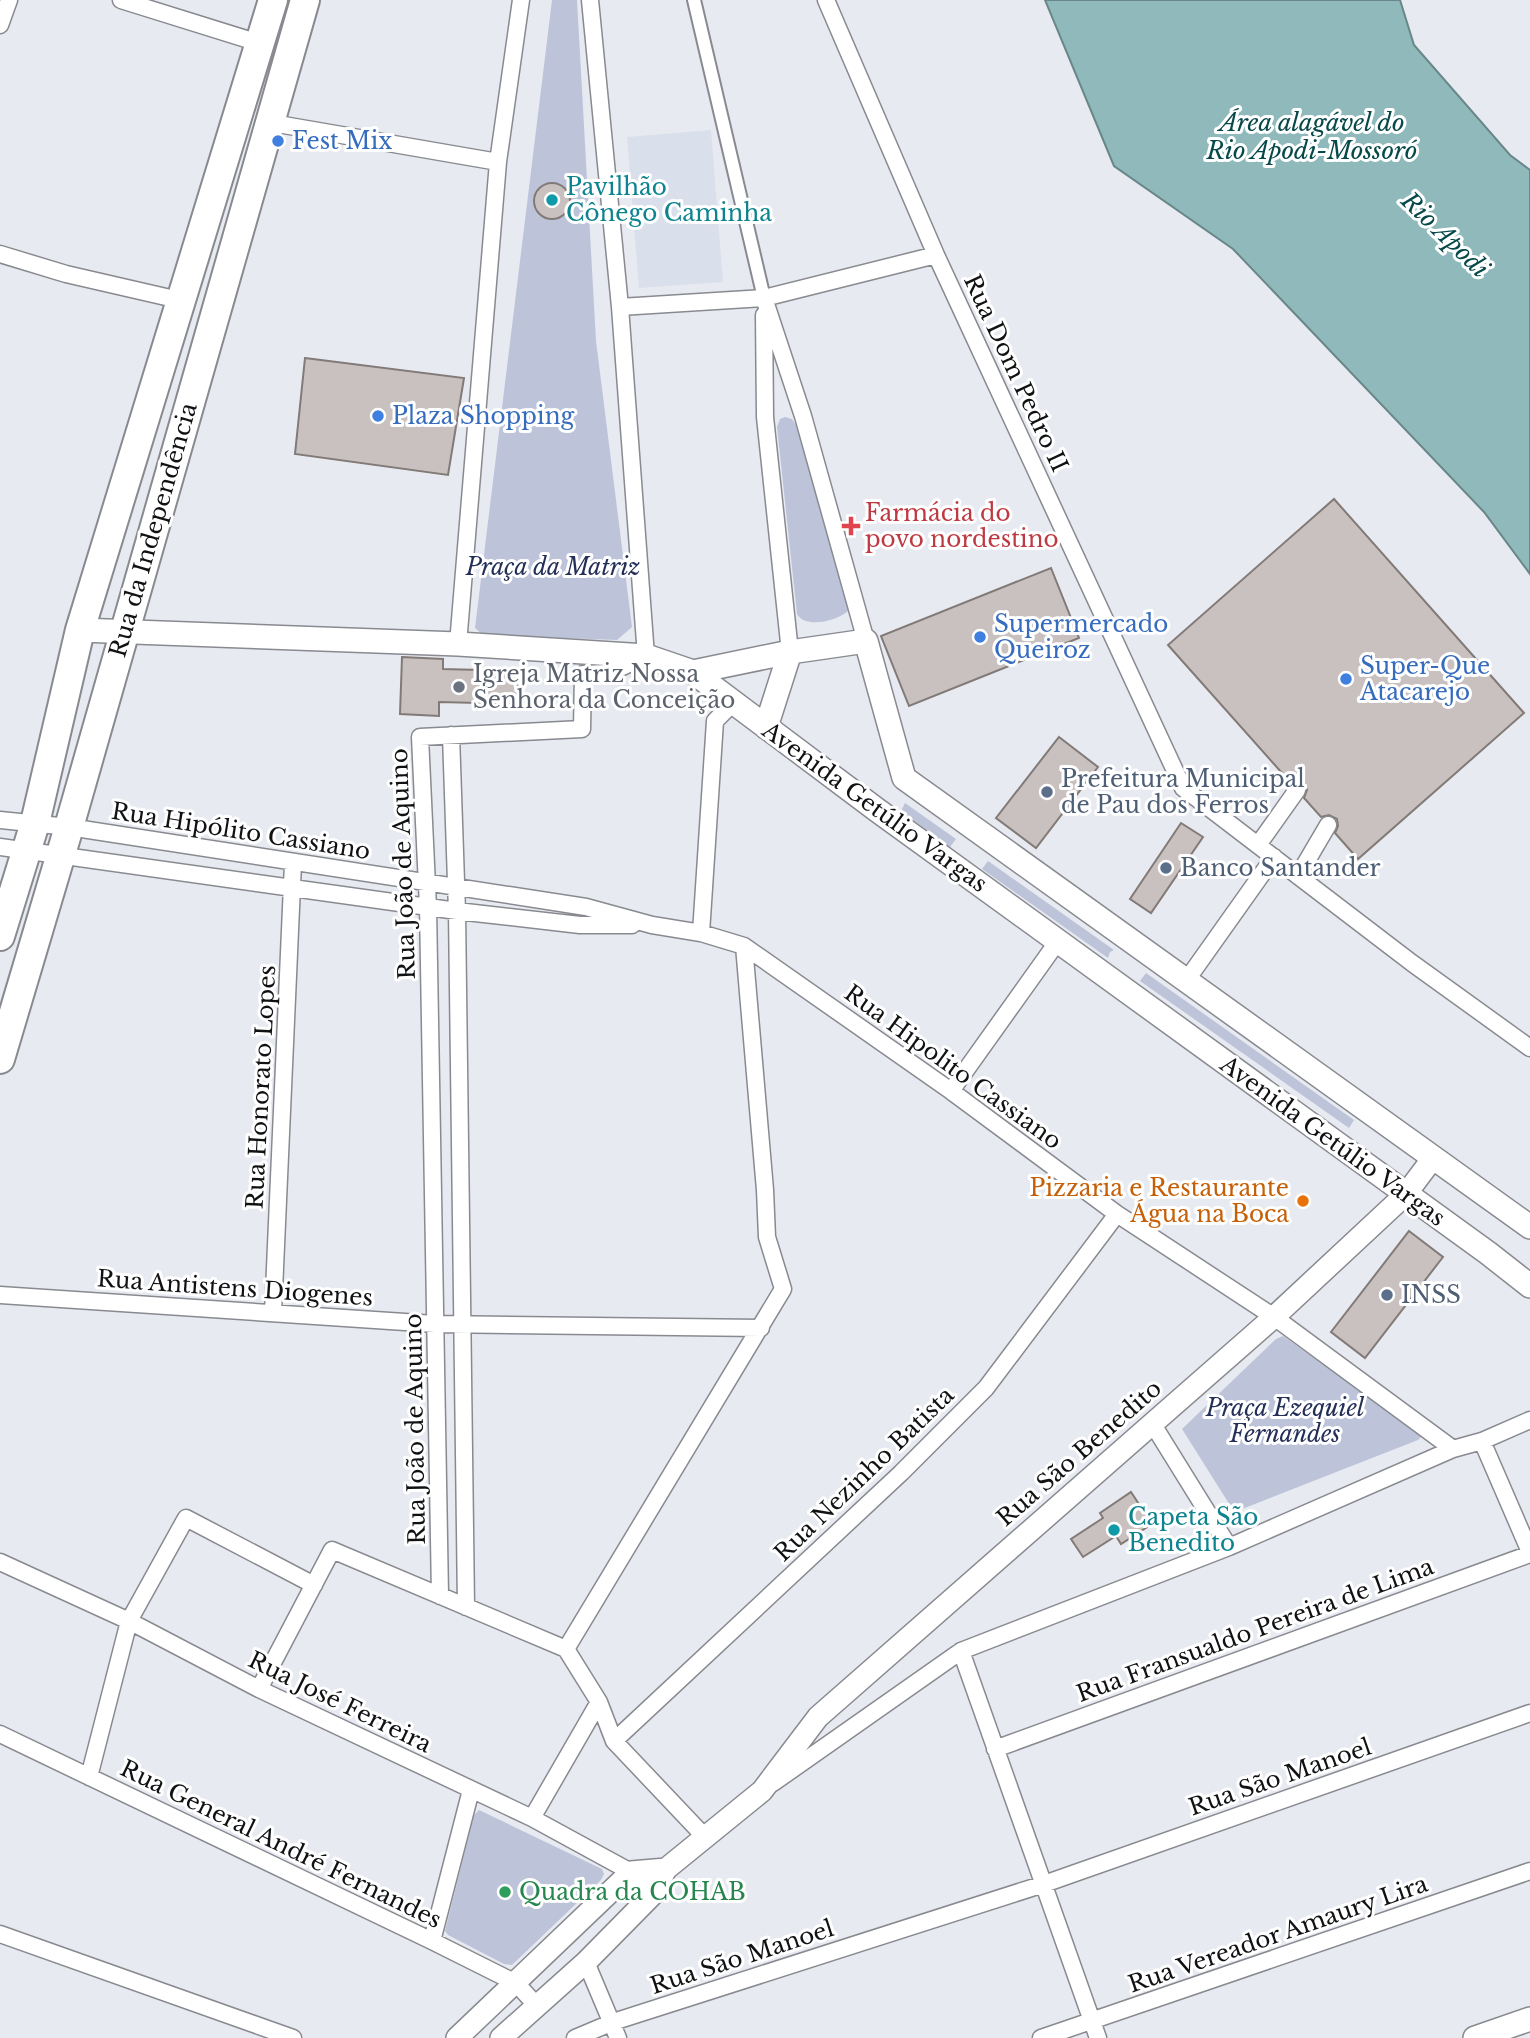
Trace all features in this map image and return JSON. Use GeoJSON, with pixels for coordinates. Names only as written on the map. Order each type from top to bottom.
{"type":"FeatureCollection","features":[{"type":"Feature","properties":{"kind":"highway","name":"Rua da Independência"},"geometry":{"type":"LineString","coordinates":[[0,936],[21,840],[80,630],[272,0]]}},
{"type":"Feature","properties":{"kind":"highway","name":"Rua da Independência"},"geometry":{"type":"LineString","coordinates":[[0,1059],[272,123],[305,0]]}},
{"type":"Feature","properties":{"kind":"main road"},"geometry":{"type":"LineString","coordinates":[[80,630],[458,644],[646,656],[693,673],[790,652],[866,640]]}},
{"type":"Feature","properties":{"kind":"main road","name":"Avenida Getúlio Vargas"},"geometry":{"type":"LineString","coordinates":[[866,640],[904,778],[1530,1227]]}},
{"type":"Feature","properties":{"kind":"main road"},"geometry":{"type":"LineString","coordinates":[[766,727],[790,652]]}},
{"type":"Feature","properties":{"kind":"main road","name":"Avenida Getúlio Vargas"},"geometry":{"type":"LineString","coordinates":[[693,673],[1529,1282]]}},
{"type":"Feature","properties":{"kind":"main road"},"geometry":{"type":"LineString","coordinates":[[1475,2038],[1530,2019]]}},
{"type":"Feature","properties":{"kind":"street"},"geometry":{"type":"LineString","coordinates":[[0,25],[9,0]]}},
{"type":"Feature","properties":{"kind":"street"},"geometry":{"type":"LineString","coordinates":[[121,0],[259,43]]}},
{"type":"Feature","properties":{"kind":"street"},"geometry":{"type":"LineString","coordinates":[[458,644],[498,162],[521,0]]}},
{"type":"Feature","properties":{"kind":"street"},"geometry":{"type":"LineString","coordinates":[[466,1607],[457,911],[451,735],[582,729],[583,674],[609,673],[646,656],[620,307],[590,0]]}},
{"type":"Feature","properties":{"kind":"street"},"geometry":{"type":"LineString","coordinates":[[694,0],[764,298],[803,416],[866,640]]}},
{"type":"Feature","properties":{"kind":"street","name":"Rua Dom Pedro II"},"geometry":{"type":"LineString","coordinates":[[826,0],[936,255],[1183,788],[1412,963],[1530,1048]]}},
{"type":"Feature","properties":{"kind":"street"},"geometry":{"type":"LineString","coordinates":[[272,123],[498,162]]}},
{"type":"Feature","properties":{"kind":"street"},"geometry":{"type":"LineString","coordinates":[[0,254],[66,274],[179,300]]}},
{"type":"Feature","properties":{"kind":"street"},"geometry":{"type":"LineString","coordinates":[[620,307],[764,298],[936,255]]}},
{"type":"Feature","properties":{"kind":"street"},"geometry":{"type":"LineString","coordinates":[[764,298],[765,417],[790,652]]}},
{"type":"Feature","properties":{"kind":"street"},"geometry":{"type":"LineString","coordinates":[[701,933],[715,721],[733,704]]}},
{"type":"Feature","properties":{"kind":"street","name":"Rua João de Aquino"},"geometry":{"type":"LineString","coordinates":[[440,1596],[428,907],[420,737],[451,735]]}},
{"type":"Feature","properties":{"kind":"street"},"geometry":{"type":"LineString","coordinates":[[1258,845],[1297,790]]}},
{"type":"Feature","properties":{"kind":"street","name":"Rua Hipólito Cassiano"},"geometry":{"type":"LineString","coordinates":[[0,820],[21,840],[61,854],[457,911],[580,925],[652,925]]}},
{"type":"Feature","properties":{"kind":"street"},"geometry":{"type":"LineString","coordinates":[[1298,876],[1328,825]]}},
{"type":"Feature","properties":{"kind":"street","name":"Rua Hipólito Cassiano"},"geometry":{"type":"LineString","coordinates":[[21,840],[69,827],[586,906],[652,925]]}},
{"type":"Feature","properties":{"kind":"street"},"geometry":{"type":"LineString","coordinates":[[1186,981],[1274,857]]}},
{"type":"Feature","properties":{"kind":"street","name":"Rua Honorato Lopes"},"geometry":{"type":"LineString","coordinates":[[273,1313],[293,863]]}},
{"type":"Feature","properties":{"kind":"street","name":"Rua Hipolito Cassiano"},"geometry":{"type":"LineString","coordinates":[[652,925],[701,933],[744,946],[951,1091],[1117,1214],[1274,1317],[1453,1449]]}},
{"type":"Feature","properties":{"kind":"street"},"geometry":{"type":"LineString","coordinates":[[951,1091],[1058,941]]}},
{"type":"Feature","properties":{"kind":"street"},"geometry":{"type":"LineString","coordinates":[[566,1649],[783,1289],[767,1237],[744,946]]}},
{"type":"Feature","properties":{"kind":"street","name":"Rua São Benedito"},"geometry":{"type":"LineString","coordinates":[[666,1869],[762,1791],[818,1717],[1274,1317],[1406,1194],[1433,1158]]}},
{"type":"Feature","properties":{"kind":"street","name":"Rua Nezinho Batista"},"geometry":{"type":"LineString","coordinates":[[614,1741],[901,1473],[986,1388],[1117,1214]]}},
{"type":"Feature","properties":{"kind":"street","name":"Rua Antistens Diogenes"},"geometry":{"type":"LineString","coordinates":[[0,1295],[436,1324],[761,1328]]}},
{"type":"Feature","properties":{"kind":"street"},"geometry":{"type":"LineString","coordinates":[[762,1791],[961,1651],[1229,1547],[1453,1449],[1482,1441],[1530,1420]]}},
{"type":"Feature","properties":{"kind":"street"},"geometry":{"type":"LineString","coordinates":[[1152,1423],[1229,1547]]}},
{"type":"Feature","properties":{"kind":"street"},"geometry":{"type":"LineString","coordinates":[[1482,1441],[1530,1553]]}},
{"type":"Feature","properties":{"kind":"street"},"geometry":{"type":"LineString","coordinates":[[89,1777],[129,1621],[186,1518],[314,1585]]}},
{"type":"Feature","properties":{"kind":"street"},"geometry":{"type":"LineString","coordinates":[[259,1689],[332,1550],[566,1649],[599,1702],[614,1741],[704,1836]]}},
{"type":"Feature","properties":{"kind":"street","name":"Rua Fransualdo Pereira de Lima"},"geometry":{"type":"LineString","coordinates":[[995,1749],[1530,1553]]}},
{"type":"Feature","properties":{"kind":"street","name":"Rua José Ferreira"},"geometry":{"type":"LineString","coordinates":[[0,1562],[129,1621],[259,1689],[532,1818],[631,1872],[653,1894]]}},
{"type":"Feature","properties":{"kind":"street"},"geometry":{"type":"LineString","coordinates":[[961,1651],[1098,2038]]}},
{"type":"Feature","properties":{"kind":"street"},"geometry":{"type":"LineString","coordinates":[[532,1818],[599,1702]]}},
{"type":"Feature","properties":{"kind":"street","name":"Rua São Manoel"},"geometry":{"type":"LineString","coordinates":[[575,2038],[613,2022],[1044,1884],[1530,1713]]}},
{"type":"Feature","properties":{"kind":"street","name":"Rua General André Fernandes"},"geometry":{"type":"LineString","coordinates":[[0,1734],[516,1983],[536,2005]]}},
{"type":"Feature","properties":{"kind":"street"},"geometry":{"type":"LineString","coordinates":[[432,1941],[471,1790]]}},
{"type":"Feature","properties":{"kind":"street"},"geometry":{"type":"LineString","coordinates":[[457,2038],[631,1872],[666,1869]]}},
{"type":"Feature","properties":{"kind":"street"},"geometry":{"type":"LineString","coordinates":[[501,2038],[586,1962],[653,1894],[666,1869]]}},
{"type":"Feature","properties":{"kind":"street","name":"Rua Vereador Amaury Lira"},"geometry":{"type":"LineString","coordinates":[[1041,2038],[1530,1871]]}},
{"type":"Feature","properties":{"kind":"street"},"geometry":{"type":"LineString","coordinates":[[0,1934],[293,2038]]}},
{"type":"Feature","properties":{"kind":"street"},"geometry":{"type":"LineString","coordinates":[[586,1962],[618,2038]]}},
{"type":"Feature","properties":{"kind":"shaded area"},"geometry":{"type":"Polygon","coordinates":[[[711,130],[723,282],[639,288],[627,137],[711,130]]]}},
{"type":"Feature","properties":{"kind":"green space","name":"Praça da Matriz"},"geometry":{"type":"Polygon","coordinates":[[[552,0],[577,0],[596,341],[632,627],[617,640],[483,635],[475,628],[552,0]]]}},
{"type":"Feature","properties":{"kind":"green space"},"geometry":{"type":"Polygon","coordinates":[[[780,419],[792,419],[796,425],[848,603],[848,611],[843,615],[821,622],[801,619],[797,614],[777,427],[780,419]]]}},
{"type":"Feature","properties":{"kind":"green space"},"geometry":{"type":"Polygon","coordinates":[[[905,803],[956,839],[950,847],[901,811],[905,803]]]}},
{"type":"Feature","properties":{"kind":"green space"},"geometry":{"type":"Polygon","coordinates":[[[988,861],[1114,950],[1108,958],[982,869],[988,861]]]}},
{"type":"Feature","properties":{"kind":"green space"},"geometry":{"type":"Polygon","coordinates":[[[1146,973],[1354,1120],[1349,1128],[1140,981],[1146,973]]]}},
{"type":"Feature","properties":{"kind":"green space","name":"Praça Ezequiel Fernandes"},"geometry":{"type":"Polygon","coordinates":[[[1283,1336],[1418,1432],[1421,1437],[1237,1511],[1233,1510],[1182,1429],[1276,1339],[1283,1336]]]}},
{"type":"Feature","properties":{"kind":"green space"},"geometry":{"type":"Polygon","coordinates":[[[479,1810],[602,1869],[604,1874],[601,1880],[512,1965],[504,1964],[445,1931],[474,1815],[479,1810]]]}},
{"type":"Feature","properties":{"kind":"water","name":"Área alagável do Rio Apodi-Mossoró"},"geometry":{"type":"Polygon","coordinates":[[[1045,0],[1400,0],[1414,45],[1510,155],[1530,170],[1530,574],[1484,512],[1233,249],[1114,166],[1045,0]]]}},
{"type":"Feature","properties":{"kind":"building","name":"Pavilhão Cônego Caminha"},"geometry":{"type":"Polygon","coordinates":[[[552,183],[565,188],[570,201],[565,214],[552,219],[539,214],[534,201],[539,188],[552,183]]]}},
{"type":"Feature","properties":{"kind":"building","name":"Plaza Shopping"},"geometry":{"type":"Polygon","coordinates":[[[305,358],[464,378],[448,475],[295,454],[305,358]]]}},
{"type":"Feature","properties":{"kind":"building","name":"Super-Que Atacarejo"},"geometry":{"type":"Polygon","coordinates":[[[1334,499],[1524,713],[1358,859],[1335,833],[1337,819],[1329,815],[1321,817],[1304,798],[1307,790],[1304,782],[1290,782],[1168,645],[1334,499]]]}},
{"type":"Feature","properties":{"kind":"building","name":"Supermercado Queiroz"},"geometry":{"type":"Polygon","coordinates":[[[1051,568],[1079,638],[909,706],[881,636],[1051,568]]]}},
{"type":"Feature","properties":{"kind":"building","name":"Igreja Matriz Nossa Senhora da Conceição"},"geometry":{"type":"Polygon","coordinates":[[[402,657],[443,659],[443,669],[518,671],[517,704],[439,702],[439,716],[400,714],[402,657]]]}},
{"type":"Feature","properties":{"kind":"building","name":"Prefeitura Municipal de Pau dos Ferros"},"geometry":{"type":"Polygon","coordinates":[[[1059,737],[1098,767],[1036,848],[996,818],[1059,737]]]}},
{"type":"Feature","properties":{"kind":"building","name":"Banco Santander"},"geometry":{"type":"Polygon","coordinates":[[[1181,823],[1203,837],[1151,913],[1130,899],[1181,823]]]}},
{"type":"Feature","properties":{"kind":"building","name":"INSS"},"geometry":{"type":"Polygon","coordinates":[[[1409,1231],[1443,1257],[1365,1358],[1331,1332],[1409,1231]]]}},
{"type":"Feature","properties":{"kind":"building","name":"Capeta São Benedito"},"geometry":{"type":"Polygon","coordinates":[[[1131,1492],[1152,1524],[1121,1544],[1116,1536],[1083,1557],[1071,1539],[1103,1518],[1100,1513],[1131,1492]]]}},
{"type":"Feature","properties":{"kind":"place","name":"Fest Mix"},"geometry":{"type":"Point","coordinates":[278,141]}},
{"type":"Feature","properties":{"kind":"place","name":"Pavilhão Cônego Caminha"},"geometry":{"type":"Point","coordinates":[552,200]}},
{"type":"Feature","properties":{"kind":"place","name":"Plaza Shopping"},"geometry":{"type":"Point","coordinates":[378,416]}},
{"type":"Feature","properties":{"kind":"place","name":"Farmácia do povo nordestino"},"geometry":{"type":"Point","coordinates":[851,526]}},
{"type":"Feature","properties":{"kind":"place","name":"Supermercado Queiroz"},"geometry":{"type":"Point","coordinates":[980,637]}},
{"type":"Feature","properties":{"kind":"place","name":"Super-Que Atacarejo"},"geometry":{"type":"Point","coordinates":[1346,679]}},
{"type":"Feature","properties":{"kind":"place","name":"Igreja Matriz Nossa Senhora da Conceição"},"geometry":{"type":"Point","coordinates":[459,687]}},
{"type":"Feature","properties":{"kind":"place","name":"Prefeitura Municipal de Pau dos Ferros"},"geometry":{"type":"Point","coordinates":[1047,792]}},
{"type":"Feature","properties":{"kind":"place","name":"Banco Santander"},"geometry":{"type":"Point","coordinates":[1166,868]}},
{"type":"Feature","properties":{"kind":"place","name":"Pizzaria e Restaurante Água na Boca"},"geometry":{"type":"Point","coordinates":[1303,1201]}},
{"type":"Feature","properties":{"kind":"place","name":"INSS"},"geometry":{"type":"Point","coordinates":[1387,1295]}},
{"type":"Feature","properties":{"kind":"place","name":"Capeta São Benedito"},"geometry":{"type":"Point","coordinates":[1114,1530]}},
{"type":"Feature","properties":{"kind":"place","name":"Quadra da COHAB"},"geometry":{"type":"Point","coordinates":[505,1892]}},
{"type":"Feature","properties":{"kind":"water label","name":"Rio Apodi"},"geometry":{"type":"Point","coordinates":[1445,235]}}]}
